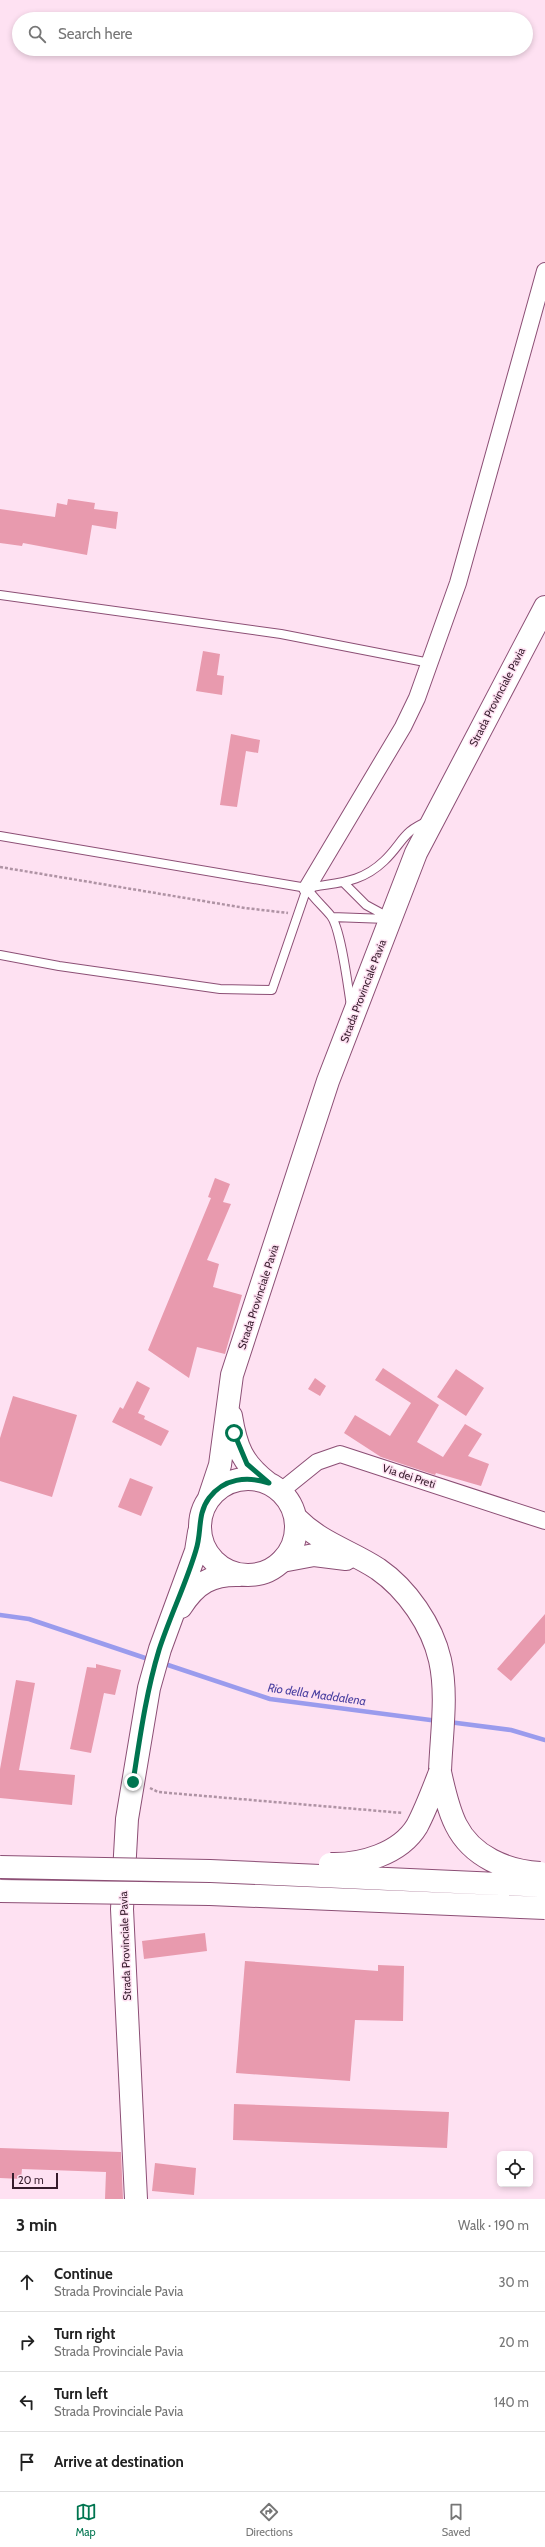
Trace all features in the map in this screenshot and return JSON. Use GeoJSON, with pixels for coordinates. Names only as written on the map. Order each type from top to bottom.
{"type":"FeatureCollection","features":[{"type":"Feature","properties":{"kind":"main road","name":"Strada Provinciale Pavia"},"geometry":{"type":"LineString","coordinates":[[209,1498],[220,1465],[228,1395],[235,1367],[328,1081],[416,853],[545,607]]}},
{"type":"Feature","properties":{"kind":"main road","name":"Strada Provinciale Pavia"},"geometry":{"type":"LineString","coordinates":[[160,1649],[182,1605],[198,1585],[218,1576],[256,1574],[270,1570],[282,1561],[291,1549],[296,1534],[296,1518],[290,1503],[275,1487],[254,1472],[240,1452],[234,1433],[228,1395]]}},
{"type":"Feature","properties":{"kind":"main road","name":"Strada Provinciale Pavia"},"geometry":{"type":"LineString","coordinates":[[136,2199],[122,1909],[128,1818],[149,1688],[160,1649],[196,1551],[203,1508],[209,1498],[218,1488],[236,1480],[256,1479],[275,1487]]}},
{"type":"Feature","properties":{"kind":"main road"},"geometry":{"type":"LineString","coordinates":[[296,1518],[328,1544],[377,1569],[403,1589],[417,1610],[440,1660],[443,1689],[440,1772],[456,1826],[474,1849],[505,1868],[545,1874]]}},
{"type":"Feature","properties":{"kind":"main road","name":"Strada Provinciale Pavia"},"geometry":{"type":"LineString","coordinates":[[199,1532],[208,1554],[215,1563],[228,1571],[242,1575]]}},
{"type":"Feature","properties":{"kind":"main road"},"geometry":{"type":"LineString","coordinates":[[282,1561],[303,1556],[326,1555],[377,1569]]}},
{"type":"Feature","properties":{"kind":"main road"},"geometry":{"type":"LineString","coordinates":[[210,1871],[250,1861],[337,1864],[369,1860],[392,1849],[416,1827],[440,1772]]}},
{"type":"Feature","properties":{"kind":"main road"},"geometry":{"type":"LineString","coordinates":[[0,1867],[210,1871],[545,1886]]}},
{"type":"Feature","properties":{"kind":"main road"},"geometry":{"type":"LineString","coordinates":[[0,1891],[218,1894],[545,1908]]}},
{"type":"Feature","properties":{"kind":"street"},"geometry":{"type":"LineString","coordinates":[[307,888],[404,727],[430,663],[458,583],[545,272]]}},
{"type":"Feature","properties":{"kind":"street","name":"Via dei Preti"},"geometry":{"type":"LineString","coordinates":[[275,1487],[317,1462],[340,1454],[545,1521]]}},
{"type":"Feature","properties":{"kind":"lane"},"geometry":{"type":"LineString","coordinates":[[0,595],[281,634],[430,663]]}},
{"type":"Feature","properties":{"kind":"lane"},"geometry":{"type":"LineString","coordinates":[[0,836],[307,888],[344,883],[359,878],[384,861],[412,827],[433,819]]}},
{"type":"Feature","properties":{"kind":"lane"},"geometry":{"type":"LineString","coordinates":[[344,883],[366,905],[390,919]]}},
{"type":"Feature","properties":{"kind":"lane"},"geometry":{"type":"LineString","coordinates":[[0,955],[161,982],[220,990],[272,990],[275,985],[297,914],[307,888]]}},
{"type":"Feature","properties":{"kind":"lane"},"geometry":{"type":"LineString","coordinates":[[307,888],[318,904],[332,917],[343,953],[352,1018]]}},
{"type":"Feature","properties":{"kind":"lane"},"geometry":{"type":"LineString","coordinates":[[332,917],[390,919]]}},
{"type":"Feature","properties":{"kind":"path"},"geometry":{"type":"LineString","coordinates":[[0,867],[245,908],[297,914]]}},
{"type":"Feature","properties":{"kind":"path"},"geometry":{"type":"LineString","coordinates":[[158,1792],[410,1815]]}},
{"type":"Feature","properties":{"kind":"building"},"geometry":{"type":"Polygon","coordinates":[[[68,499],[95,503],[94,509],[118,512],[116,529],[92,525],[87,555],[23,543],[22,546],[0,543],[0,509],[55,517],[57,503],[67,505],[68,499]]]}},
{"type":"Feature","properties":{"kind":"building"},"geometry":{"type":"Polygon","coordinates":[[[203,651],[220,654],[217,675],[224,676],[222,695],[196,691],[203,651]]]}},
{"type":"Feature","properties":{"kind":"building"},"geometry":{"type":"Polygon","coordinates":[[[231,734],[260,740],[258,753],[246,751],[237,807],[220,805],[231,734]]]}},
{"type":"Feature","properties":{"kind":"building"},"geometry":{"type":"Polygon","coordinates":[[[215,1178],[230,1184],[223,1202],[231,1204],[207,1260],[219,1264],[213,1287],[242,1295],[225,1354],[197,1347],[189,1378],[148,1350],[211,1198],[208,1197],[215,1178]]]}},
{"type":"Feature","properties":{"kind":"building"},"geometry":{"type":"Polygon","coordinates":[[[383,1368],[439,1405],[417,1442],[443,1457],[465,1424],[482,1434],[468,1456],[489,1464],[481,1486],[436,1473],[435,1475],[381,1457],[344,1433],[355,1415],[390,1436],[411,1403],[375,1380],[383,1368]]]}},
{"type":"Feature","properties":{"kind":"building"},"geometry":{"type":"Polygon","coordinates":[[[456,1369],[484,1388],[466,1416],[437,1397],[456,1369]]]}},
{"type":"Feature","properties":{"kind":"building"},"geometry":{"type":"Polygon","coordinates":[[[315,1378],[326,1386],[320,1396],[308,1389],[315,1378]]]}},
{"type":"Feature","properties":{"kind":"building"},"geometry":{"type":"Polygon","coordinates":[[[137,1381],[150,1388],[138,1413],[145,1416],[144,1419],[169,1431],[161,1446],[112,1422],[120,1407],[123,1409],[137,1381]]]}},
{"type":"Feature","properties":{"kind":"building"},"geometry":{"type":"Polygon","coordinates":[[[13,1396],[77,1415],[52,1497],[0,1481],[0,1438],[13,1396]]]}},
{"type":"Feature","properties":{"kind":"building"},"geometry":{"type":"Polygon","coordinates":[[[130,1478],[153,1487],[141,1516],[118,1507],[130,1478]]]}},
{"type":"Feature","properties":{"kind":"building"},"geometry":{"type":"Polygon","coordinates":[[[545,1614],[545,1643],[511,1681],[497,1669],[545,1614]]]}},
{"type":"Feature","properties":{"kind":"building"},"geometry":{"type":"Polygon","coordinates":[[[96,1664],[121,1670],[115,1695],[104,1693],[91,1753],[70,1749],[87,1667],[96,1668],[96,1664]]]}},
{"type":"Feature","properties":{"kind":"building"},"geometry":{"type":"Polygon","coordinates":[[[16,1680],[35,1683],[19,1770],[75,1775],[72,1805],[0,1798],[0,1769],[16,1680]]]}},
{"type":"Feature","properties":{"kind":"building"},"geometry":{"type":"Polygon","coordinates":[[[205,1933],[207,1951],[144,1959],[142,1941],[205,1933]]]}},
{"type":"Feature","properties":{"kind":"building"},"geometry":{"type":"Polygon","coordinates":[[[245,1961],[378,1971],[378,1965],[404,1966],[403,2021],[355,2020],[350,2081],[236,2073],[245,1961]]]}},
{"type":"Feature","properties":{"kind":"building"},"geometry":{"type":"Polygon","coordinates":[[[234,2104],[449,2112],[447,2148],[233,2140],[234,2104]]]}},
{"type":"Feature","properties":{"kind":"building"},"geometry":{"type":"Polygon","coordinates":[[[0,2148],[121,2152],[123,2199],[105,2199],[106,2172],[22,2169],[21,2179],[0,2178],[0,2148]]]}},
{"type":"Feature","properties":{"kind":"building"},"geometry":{"type":"Polygon","coordinates":[[[155,2163],[196,2168],[194,2195],[152,2191],[155,2163]]]}},
{"type":"Feature","properties":{"kind":"waterway","name":"Rio della Maddalena"},"geometry":{"type":"LineString","coordinates":[[0,1615],[29,1619],[151,1660]]}},
{"type":"Feature","properties":{"kind":"waterway","name":"Rio della Maddalena"},"geometry":{"type":"LineString","coordinates":[[162,1663],[270,1699],[438,1721]]}},
{"type":"Feature","properties":{"kind":"waterway","name":"Rio della Maddalena"},"geometry":{"type":"LineString","coordinates":[[449,1722],[511,1730],[545,1740]]}},
{"type":"Feature","properties":{"kind":"route"},"geometry":{"type":"LineString","coordinates":[[133,1782],[149,1688],[160,1649],[196,1551],[203,1508],[218,1488],[230,1482],[242,1479],[256,1479],[269,1483],[254,1472],[247,1464],[240,1452],[234,1433]]}}]}
